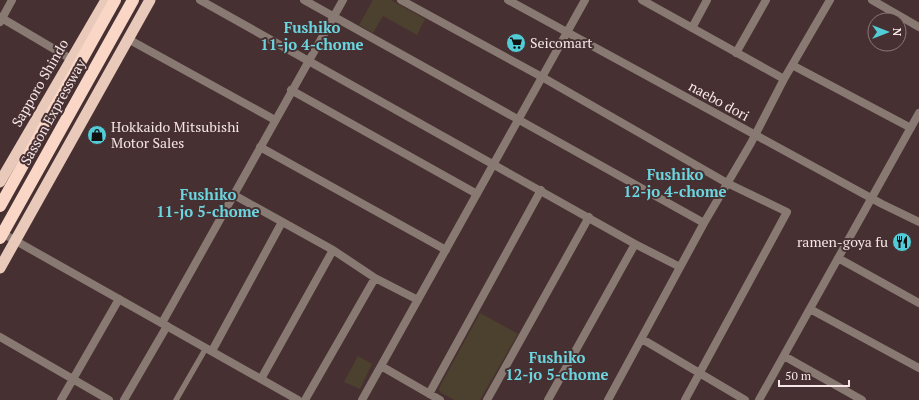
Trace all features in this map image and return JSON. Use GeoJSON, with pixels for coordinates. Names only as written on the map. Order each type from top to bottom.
{"type":"FeatureCollection","features":[{"type":"Feature","properties":{"kind":"highway","name":"Sapporo Shindo"},"geometry":{"type":"LineString","coordinates":[[0,182],[106,0]]}},
{"type":"Feature","properties":{"kind":"highway","name":"Sasson Expressway"},"geometry":{"type":"LineString","coordinates":[[0,206],[115,0]]}},
{"type":"Feature","properties":{"kind":"highway","name":"Sasson Expressway"},"geometry":{"type":"LineString","coordinates":[[0,238],[133,0]]}},
{"type":"Feature","properties":{"kind":"highway"},"geometry":{"type":"LineString","coordinates":[[0,268],[150,0]]}},
{"type":"Feature","properties":{"kind":"street"},"geometry":{"type":"LineString","coordinates":[[12,0],[1,19],[71,59]]}},
{"type":"Feature","properties":{"kind":"street"},"geometry":{"type":"LineString","coordinates":[[200,0],[680,268]]}},
{"type":"Feature","properties":{"kind":"street"},"geometry":{"type":"LineString","coordinates":[[304,0],[704,223]]}},
{"type":"Feature","properties":{"kind":"street"},"geometry":{"type":"LineString","coordinates":[[124,400],[260,147],[342,0]]}},
{"type":"Feature","properties":{"kind":"street"},"geometry":{"type":"LineString","coordinates":[[401,0],[542,77],[727,183],[787,212],[685,400]]}},
{"type":"Feature","properties":{"kind":"street","name":"naebo dori"},"geometry":{"type":"LineString","coordinates":[[508,0],[872,199],[919,222]]}},
{"type":"Feature","properties":{"kind":"street"},"geometry":{"type":"LineString","coordinates":[[362,400],[584,0]]}},
{"type":"Feature","properties":{"kind":"street"},"geometry":{"type":"LineString","coordinates":[[692,28],[707,0]]}},
{"type":"Feature","properties":{"kind":"street"},"geometry":{"type":"LineString","coordinates":[[736,53],[766,0]]}},
{"type":"Feature","properties":{"kind":"street"},"geometry":{"type":"LineString","coordinates":[[608,400],[704,223],[751,143],[784,79],[830,0]]}},
{"type":"Feature","properties":{"kind":"street"},"geometry":{"type":"LineString","coordinates":[[872,0],[919,27]]}},
{"type":"Feature","properties":{"kind":"street"},"geometry":{"type":"LineString","coordinates":[[645,1],[784,79]]}},
{"type":"Feature","properties":{"kind":"street"},"geometry":{"type":"LineString","coordinates":[[128,39],[275,120]]}},
{"type":"Feature","properties":{"kind":"street"},"geometry":{"type":"LineString","coordinates":[[792,66],[911,128]]}},
{"type":"Feature","properties":{"kind":"street"},"geometry":{"type":"LineString","coordinates":[[292,90],[477,194]]}},
{"type":"Feature","properties":{"kind":"street"},"geometry":{"type":"LineString","coordinates":[[758,400],[919,113]]}},
{"type":"Feature","properties":{"kind":"street"},"geometry":{"type":"LineString","coordinates":[[260,147],[446,250]]}},
{"type":"Feature","properties":{"kind":"street"},"geometry":{"type":"LineString","coordinates":[[429,394],[541,190]]}},
{"type":"Feature","properties":{"kind":"street"},"geometry":{"type":"LineString","coordinates":[[234,195],[333,250],[375,278],[418,300]]}},
{"type":"Feature","properties":{"kind":"street"},"geometry":{"type":"LineString","coordinates":[[487,400],[589,217]]}},
{"type":"Feature","properties":{"kind":"street"},"geometry":{"type":"LineString","coordinates":[[209,350],[282,222]]}},
{"type":"Feature","properties":{"kind":"street"},"geometry":{"type":"LineString","coordinates":[[0,232],[298,400]]}},
{"type":"Feature","properties":{"kind":"street"},"geometry":{"type":"LineString","coordinates":[[548,400],[635,244]]}},
{"type":"Feature","properties":{"kind":"street"},"geometry":{"type":"LineString","coordinates":[[261,379],[333,250]]}},
{"type":"Feature","properties":{"kind":"street"},"geometry":{"type":"LineString","coordinates":[[838,258],[919,303]]}},
{"type":"Feature","properties":{"kind":"street"},"geometry":{"type":"LineString","coordinates":[[305,400],[375,278]]}},
{"type":"Feature","properties":{"kind":"street"},"geometry":{"type":"LineString","coordinates":[[61,400],[119,299]]}},
{"type":"Feature","properties":{"kind":"street"},"geometry":{"type":"LineString","coordinates":[[810,309],[919,368]]}},
{"type":"Feature","properties":{"kind":"street"},"geometry":{"type":"LineString","coordinates":[[0,337],[109,400]]}},
{"type":"Feature","properties":{"kind":"street"},"geometry":{"type":"LineString","coordinates":[[642,339],[745,400]]}},
{"type":"Feature","properties":{"kind":"street"},"geometry":{"type":"LineString","coordinates":[[784,356],[862,400]]}},
{"type":"Feature","properties":{"kind":"street"},"geometry":{"type":"LineString","coordinates":[[381,366],[440,400]]}},
{"type":"Feature","properties":{"kind":"lane"},"geometry":{"type":"LineString","coordinates":[[176,400],[209,350]]}},
{"type":"Feature","properties":{"kind":"shaded area"},"geometry":{"type":"Polygon","coordinates":[[[373,0],[391,0],[425,19],[417,35],[383,16],[373,33],[359,25],[373,0]]]}},
{"type":"Feature","properties":{"kind":"shaded area"},"geometry":{"type":"Polygon","coordinates":[[[480,313],[518,334],[480,400],[454,400],[440,392],[439,388],[480,313]]]}},
{"type":"Feature","properties":{"kind":"shaded area"},"geometry":{"type":"Polygon","coordinates":[[[358,356],[372,364],[360,389],[344,382],[358,356]]]}},
{"type":"Feature","properties":{"kind":"place","name":"Seicomart"},"geometry":{"type":"Point","coordinates":[516,43]}},
{"type":"Feature","properties":{"kind":"place","name":"Hokkaido Mitsubishi Motor Sales"},"geometry":{"type":"Point","coordinates":[97,135]}},
{"type":"Feature","properties":{"kind":"place","name":"ramen-goya fu"},"geometry":{"type":"Point","coordinates":[902,242]}},
{"type":"Feature","properties":{"kind":"district","name":"Fushiko 11-jo 4-chome"},"geometry":{"type":"Point","coordinates":[312,36]}},
{"type":"Feature","properties":{"kind":"district","name":"Fushiko 12-jo 4-chome"},"geometry":{"type":"Point","coordinates":[675,184]}},
{"type":"Feature","properties":{"kind":"district","name":"Fushiko 11-jo 5-chome"},"geometry":{"type":"Point","coordinates":[208,204]}},
{"type":"Feature","properties":{"kind":"district","name":"Fushiko 12-jo 5-chome"},"geometry":{"type":"Point","coordinates":[557,366]}}]}
